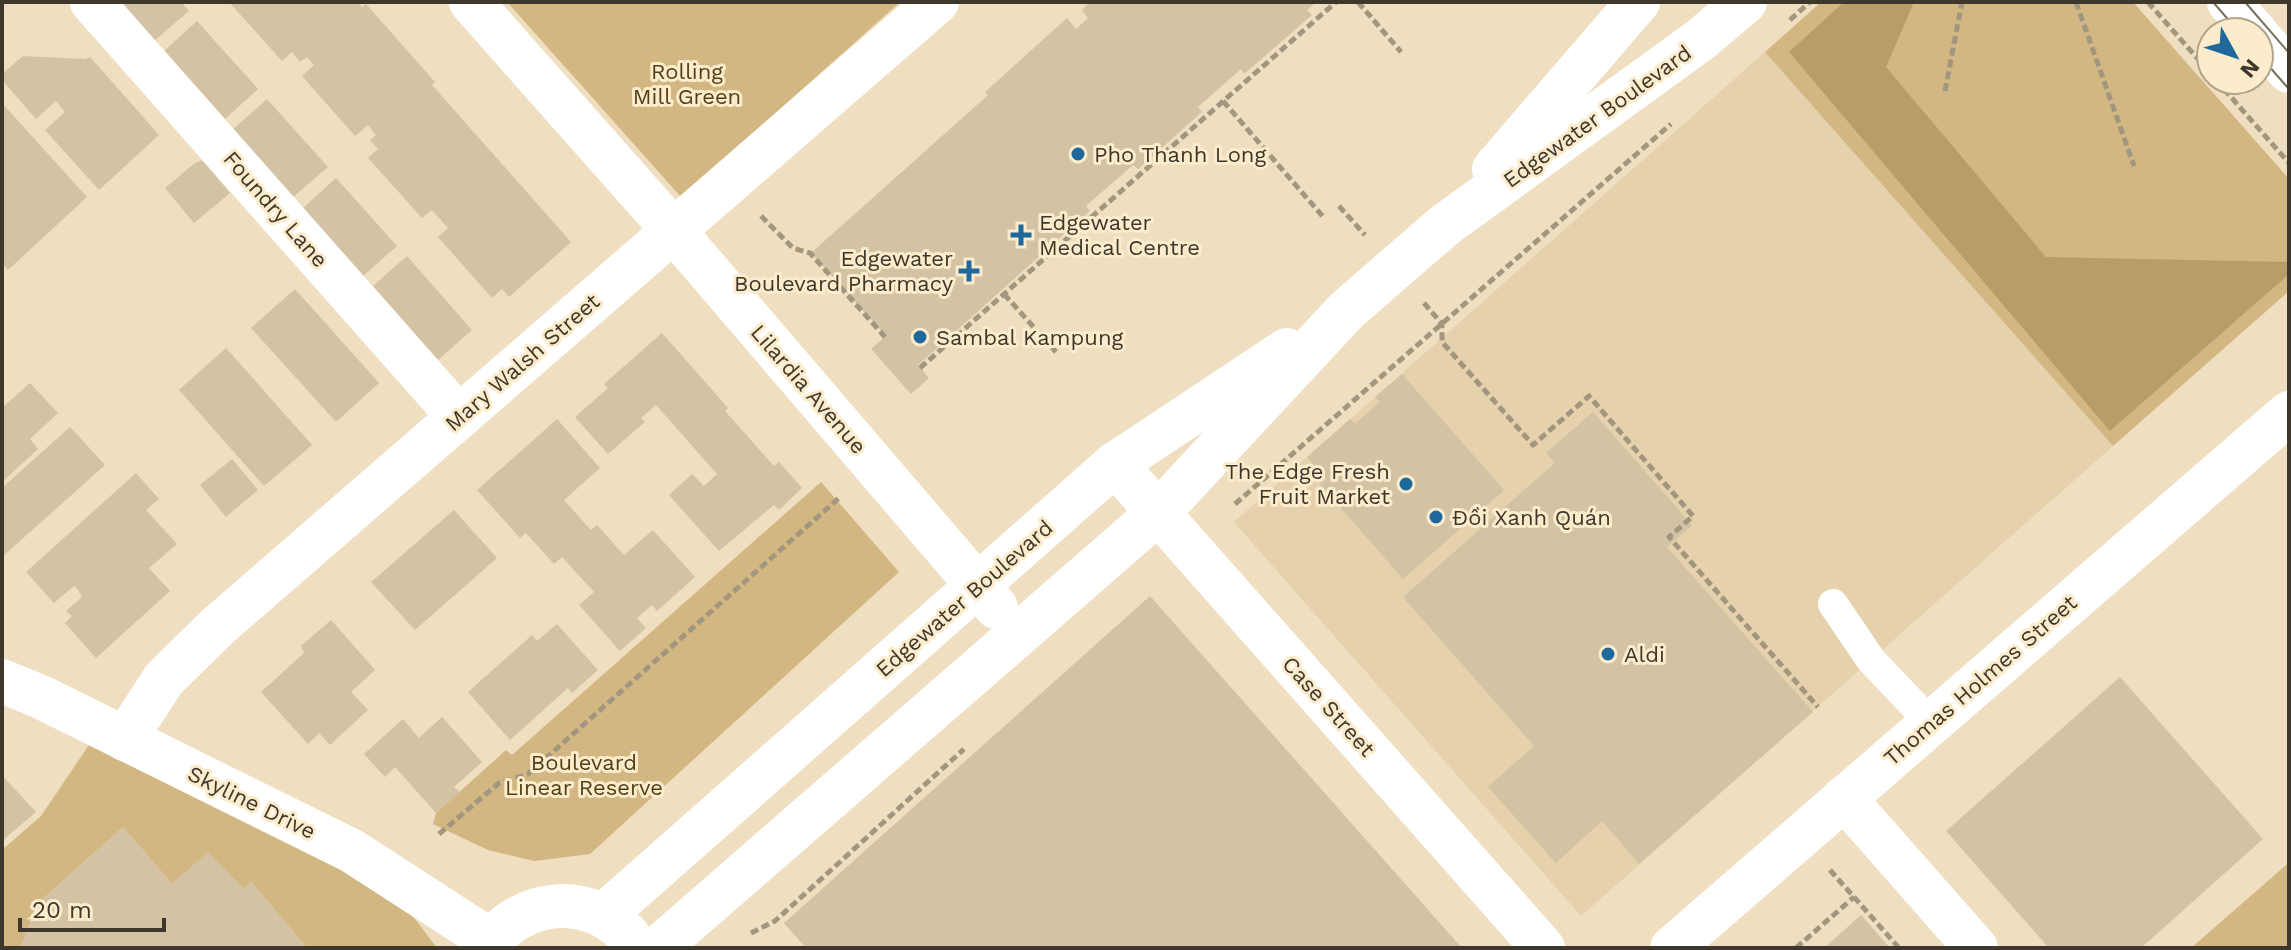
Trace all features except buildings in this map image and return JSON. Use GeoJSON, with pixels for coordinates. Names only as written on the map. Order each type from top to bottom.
{"type":"FeatureCollection","features":[{"type":"Feature","properties":{"kind":"street","name":"Foundry Lane"},"geometry":{"type":"LineString","coordinates":[[92,2],[459,417]]}},
{"type":"Feature","properties":{"kind":"street","name":"Lilardia Avenue"},"geometry":{"type":"LineString","coordinates":[[471,2],[673,230],[1019,634]]}},
{"type":"Feature","properties":{"kind":"street","name":"Edgewater Boulevard"},"geometry":{"type":"LineString","coordinates":[[1445,225],[1638,2]]}},
{"type":"Feature","properties":{"kind":"street","name":"Edgewater Boulevard"},"geometry":{"type":"LineString","coordinates":[[658,948],[1158,513],[1346,311],[1394,269],[1445,225],[1700,40],[1745,2]]}},
{"type":"Feature","properties":{"kind":"street","name":"Mary Walsh Street"},"geometry":{"type":"LineString","coordinates":[[125,739],[164,679],[218,626],[932,4]]}},
{"type":"Feature","properties":{"kind":"street"},"geometry":{"type":"LineString","coordinates":[[2275,55],[2289,71]]}},
{"type":"Feature","properties":{"kind":"street","name":"Edgewater Boulevard"},"geometry":{"type":"LineString","coordinates":[[604,915],[1115,464],[1346,311]]}},
{"type":"Feature","properties":{"kind":"street","name":"Thomas Holmes Street"},"geometry":{"type":"LineString","coordinates":[[1672,948],[2289,413]]}},
{"type":"Feature","properties":{"kind":"street","name":"Case Street"},"geometry":{"type":"LineString","coordinates":[[1115,464],[1543,948]]}},
{"type":"Feature","properties":{"kind":"street","name":"Skyline Drive"},"geometry":{"type":"LineString","coordinates":[[2,681],[352,851],[490,944]]}},
{"type":"Feature","properties":{"kind":"street"},"geometry":{"type":"LineString","coordinates":[[1844,798],[1976,948]]}},
{"type":"Feature","properties":{"kind":"street"},"geometry":{"type":"LineString","coordinates":[[490,944],[510,923],[533,910],[558,905],[585,907],[604,915],[628,934],[637,948]]}},
{"type":"Feature","properties":{"kind":"lane"},"geometry":{"type":"LineString","coordinates":[[1833,604],[1871,660],[1931,723]]}},
{"type":"Feature","properties":{"kind":"path"},"geometry":{"type":"LineString","coordinates":[[920,368],[1336,2]]}},
{"type":"Feature","properties":{"kind":"path"},"geometry":{"type":"LineString","coordinates":[[1358,2],[1401,52]]}},
{"type":"Feature","properties":{"kind":"path"},"geometry":{"type":"LineString","coordinates":[[1782,27],[1810,2]]}},
{"type":"Feature","properties":{"kind":"path"},"geometry":{"type":"LineString","coordinates":[[1945,91],[1962,2]]}},
{"type":"Feature","properties":{"kind":"path"},"geometry":{"type":"LineString","coordinates":[[2076,2],[2134,166]]}},
{"type":"Feature","properties":{"kind":"path"},"geometry":{"type":"LineString","coordinates":[[2148,2],[2195,56]]}},
{"type":"Feature","properties":{"kind":"path"},"geometry":{"type":"LineString","coordinates":[[2230,96],[2289,163]]}},
{"type":"Feature","properties":{"kind":"path"},"geometry":{"type":"LineString","coordinates":[[1223,101],[1325,219]]}},
{"type":"Feature","properties":{"kind":"path"},"geometry":{"type":"LineString","coordinates":[[1187,546],[1677,118]]}},
{"type":"Feature","properties":{"kind":"path"},"geometry":{"type":"LineString","coordinates":[[1339,206],[1442,324],[1442,342],[1533,445],[1589,396],[1693,516],[1669,537],[1818,707]]}},
{"type":"Feature","properties":{"kind":"path"},"geometry":{"type":"LineString","coordinates":[[758,212],[793,248],[810,253],[885,337]]}},
{"type":"Feature","properties":{"kind":"path"},"geometry":{"type":"LineString","coordinates":[[1004,294],[1056,352]]}},
{"type":"Feature","properties":{"kind":"path"},"geometry":{"type":"LineString","coordinates":[[439,834],[499,783],[528,774],[839,498]]}},
{"type":"Feature","properties":{"kind":"path"},"geometry":{"type":"LineString","coordinates":[[1801,836],[1899,948]]}},
{"type":"Feature","properties":{"kind":"path"},"geometry":{"type":"LineString","coordinates":[[1796,948],[1854,897]]}},
{"type":"Feature","properties":{"kind":"shaded area"},"geometry":{"type":"Polygon","coordinates":[[[1844,2],[1914,2],[1886,67],[2046,257],[2289,262],[2289,274],[2110,431],[1789,52],[1844,2]]]}},
{"type":"Feature","properties":{"kind":"shaded area"},"geometry":{"type":"Polygon","coordinates":[[[1765,52],[2113,446],[1581,916],[1234,522],[1765,52]]]}},
{"type":"Feature","properties":{"kind":"green space","name":"Rolling Mill Green"},"geometry":{"type":"Polygon","coordinates":[[[507,2],[898,2],[899,3],[681,197],[507,2]]]}},
{"type":"Feature","properties":{"kind":"green space"},"geometry":{"type":"Polygon","coordinates":[[[1821,2],[2133,2],[2195,72],[2195,96],[2216,96],[2289,179],[2289,291],[2113,446],[1765,52],[1821,2]]]}},
{"type":"Feature","properties":{"kind":"green space","name":"Boulevard Linear Reserve"},"geometry":{"type":"Polygon","coordinates":[[[821,482],[899,572],[590,854],[534,861],[488,850],[433,824],[436,813],[506,750],[512,755],[821,482]]]}},
{"type":"Feature","properties":{"kind":"green space"},"geometry":{"type":"Polygon","coordinates":[[[93,739],[400,899],[437,948],[307,948],[251,882],[244,889],[208,853],[172,884],[123,827],[36,905],[21,948],[2,948],[2,850],[41,816],[93,739]]]}},
{"type":"Feature","properties":{"kind":"green space"},"geometry":{"type":"Polygon","coordinates":[[[2289,862],[2289,948],[2191,948],[2285,866],[2289,862]]]}},
{"type":"Feature","properties":{"kind":"tram line"},"geometry":{"type":"LineString","coordinates":[[2213,2],[2225,16]]}},
{"type":"Feature","properties":{"kind":"tram line"},"geometry":{"type":"LineString","coordinates":[[2245,2],[2289,53]]}},
{"type":"Feature","properties":{"kind":"tram line"},"geometry":{"type":"LineString","coordinates":[[2275,73],[2289,89]]}},
{"type":"Feature","properties":{"kind":"place","name":"Pho Thanh Long"},"geometry":{"type":"Point","coordinates":[1078,154]}},
{"type":"Feature","properties":{"kind":"place","name":"Edgewater Medical Centre"},"geometry":{"type":"Point","coordinates":[1021,235]}},
{"type":"Feature","properties":{"kind":"place","name":"Edgewater Boulevard Pharmacy"},"geometry":{"type":"Point","coordinates":[969,271]}},
{"type":"Feature","properties":{"kind":"place","name":"Sambal Kampung"},"geometry":{"type":"Point","coordinates":[920,337]}},
{"type":"Feature","properties":{"kind":"place","name":"The Edge Fresh Fruit Market"},"geometry":{"type":"Point","coordinates":[1406,484]}},
{"type":"Feature","properties":{"kind":"place","name":"Đồi Xanh Quán"},"geometry":{"type":"Point","coordinates":[1436,517]}},
{"type":"Feature","properties":{"kind":"place","name":"Aldi"},"geometry":{"type":"Point","coordinates":[1608,654]}}]}
